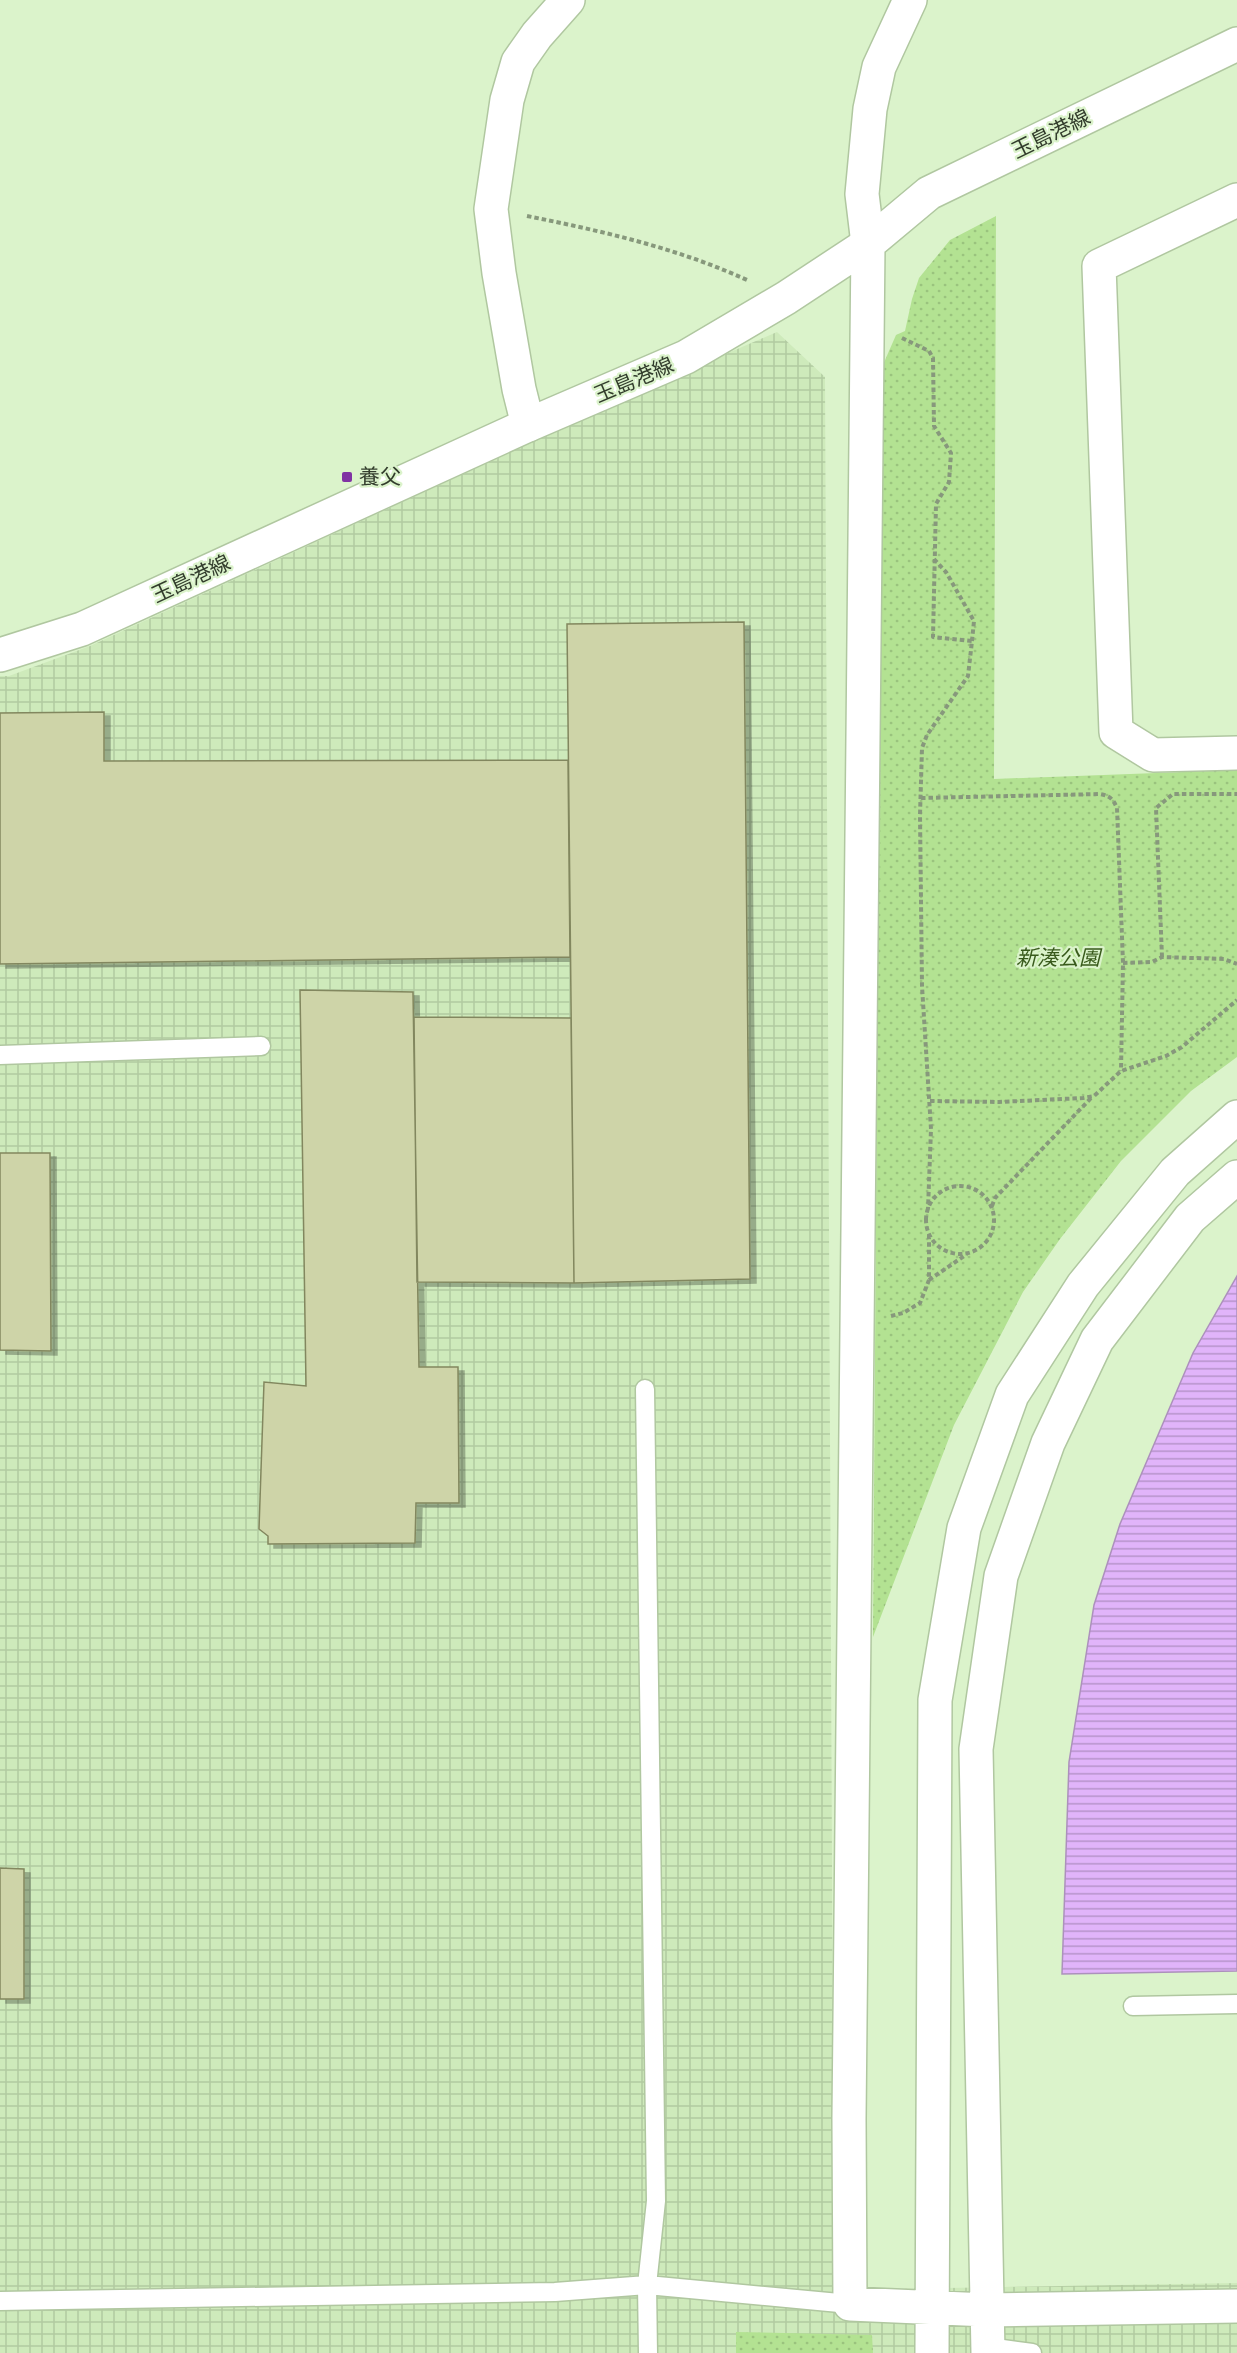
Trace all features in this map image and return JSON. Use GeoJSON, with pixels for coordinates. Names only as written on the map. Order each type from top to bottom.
{"type":"FeatureCollection","features":[{"type":"Feature","properties":{"kind":"street"},"geometry":{"type":"LineString","coordinates":[[528,425],[517,377],[499,273],[491,209],[507,100],[518,62],[537,35],[568,0]]}},
{"type":"Feature","properties":{"kind":"street"},"geometry":{"type":"LineString","coordinates":[[910,0],[879,67],[870,109],[862,194],[868,244],[849,2095],[850,2304],[987,2310],[1237,2306]]}},
{"type":"Feature","properties":{"kind":"street","name":"玉島港線"},"geometry":{"type":"LineString","coordinates":[[0,655],[82,629],[528,425],[686,357],[786,298],[868,244],[929,193],[1234,52]]}},
{"type":"Feature","properties":{"kind":"street"},"geometry":{"type":"LineString","coordinates":[[1237,200],[1099,266],[1116,732],[1153,755],[1237,753]]}},
{"type":"Feature","properties":{"kind":"street"},"geometry":{"type":"LineString","coordinates":[[932,2353],[935,1700],[964,1528],[1012,1395],[1083,1285],[1175,1172],[1237,1117]]}},
{"type":"Feature","properties":{"kind":"street"},"geometry":{"type":"LineString","coordinates":[[988,2350],[976,1749],[1001,1576],[1048,1443],[1097,1340],[1190,1218],[1237,1177]]}},
{"type":"Feature","properties":{"kind":"lane"},"geometry":{"type":"LineString","coordinates":[[0,1054],[261,1046]]}},
{"type":"Feature","properties":{"kind":"lane"},"geometry":{"type":"LineString","coordinates":[[645,1389],[656,2201],[647,2285],[648,2353]]}},
{"type":"Feature","properties":{"kind":"lane"},"geometry":{"type":"LineString","coordinates":[[1133,2006],[1237,2004]]}},
{"type":"Feature","properties":{"kind":"lane"},"geometry":{"type":"LineString","coordinates":[[0,2301],[555,2292],[647,2285],[850,2304]]}},
{"type":"Feature","properties":{"kind":"lane"},"geometry":{"type":"LineString","coordinates":[[988,2350],[1032,2353]]}},
{"type":"Feature","properties":{"kind":"path"},"geometry":{"type":"LineString","coordinates":[[491,209],[610,233],[715,266],[786,298]]}},
{"type":"Feature","properties":{"kind":"path"},"geometry":{"type":"LineString","coordinates":[[896,335],[929,351],[933,358],[934,426],[951,453],[950,482],[936,504],[933,638],[972,641]]}},
{"type":"Feature","properties":{"kind":"path"},"geometry":{"type":"LineString","coordinates":[[885,1317],[903,1313],[920,1303],[929,1280],[929,1233],[926,1217],[930,1101],[922,986],[922,748],[927,735],[968,676],[974,621],[946,572],[934,558]]}},
{"type":"Feature","properties":{"kind":"path"},"geometry":{"type":"LineString","coordinates":[[1162,957],[1156,808],[1173,794],[1237,794]]}},
{"type":"Feature","properties":{"kind":"path"},"geometry":{"type":"LineString","coordinates":[[921,798],[1108,795],[1114,801],[1118,808],[1123,963],[1121,1071]]}},
{"type":"Feature","properties":{"kind":"path"},"geometry":{"type":"LineString","coordinates":[[1123,963],[1152,962],[1162,957],[1224,959],[1237,964]]}},
{"type":"Feature","properties":{"kind":"path"},"geometry":{"type":"LineString","coordinates":[[992,1207],[995,1198],[1121,1071],[1166,1056],[1182,1047],[1237,1000]]}},
{"type":"Feature","properties":{"kind":"path"},"geometry":{"type":"LineString","coordinates":[[930,1101],[999,1102],[1094,1096]]}},
{"type":"Feature","properties":{"kind":"path"},"geometry":{"type":"LineString","coordinates":[[928,1209],[942,1191],[965,1186],[985,1197],[992,1207],[994,1219],[993,1230],[978,1249],[968,1253],[929,1280]]}},
{"type":"Feature","properties":{"kind":"path"},"geometry":{"type":"LineString","coordinates":[[929,1233],[945,1250],[968,1253]]}},
{"type":"Feature","properties":{"kind":"shaded area"},"geometry":{"type":"Polygon","coordinates":[[[777,332],[825,377],[834,2290],[1237,2283],[1237,2353],[0,2353],[0,676],[9,676],[90,646],[691,369],[777,332]]]}},
{"type":"Feature","properties":{"kind":"shaded area"},"geometry":{"type":"Polygon","coordinates":[[[1237,1276],[1237,1971],[1062,1974],[1069,1762],[1094,1605],[1120,1524],[1193,1353],[1237,1276]]]}},
{"type":"Feature","properties":{"kind":"green space","name":"新湊公園"},"geometry":{"type":"Polygon","coordinates":[[[996,216],[994,779],[1237,770],[1237,1057],[1191,1091],[1121,1161],[1060,1239],[1023,1292],[954,1425],[873,1637],[882,367],[896,335],[905,331],[919,278],[950,240],[996,216]]]}},
{"type":"Feature","properties":{"kind":"green space"},"geometry":{"type":"Polygon","coordinates":[[[736,2332],[872,2335],[873,2353],[736,2353],[736,2332]]]}},
{"type":"Feature","properties":{"kind":"building"},"geometry":{"type":"Polygon","coordinates":[[[744,622],[750,1279],[574,1283],[567,624],[744,622]]]}},
{"type":"Feature","properties":{"kind":"building"},"geometry":{"type":"Polygon","coordinates":[[[104,712],[104,761],[568,760],[570,957],[0,964],[0,713],[104,712]]]}},
{"type":"Feature","properties":{"kind":"building"},"geometry":{"type":"Polygon","coordinates":[[[300,990],[413,992],[419,1367],[458,1367],[459,1503],[416,1503],[415,1543],[268,1544],[268,1536],[259,1529],[264,1382],[306,1386],[300,990]]]}},
{"type":"Feature","properties":{"kind":"building"},"geometry":{"type":"Polygon","coordinates":[[[414,1017],[571,1018],[574,1283],[417,1282],[414,1017]]]}},
{"type":"Feature","properties":{"kind":"building"},"geometry":{"type":"Polygon","coordinates":[[[0,1153],[50,1153],[51,1351],[0,1350],[0,1153]]]}},
{"type":"Feature","properties":{"kind":"building"},"geometry":{"type":"Polygon","coordinates":[[[0,1868],[24,1869],[24,1999],[0,1999],[0,1868]]]}},
{"type":"Feature","properties":{"kind":"place","name":"養父"},"geometry":{"type":"Point","coordinates":[347,477]}}]}
